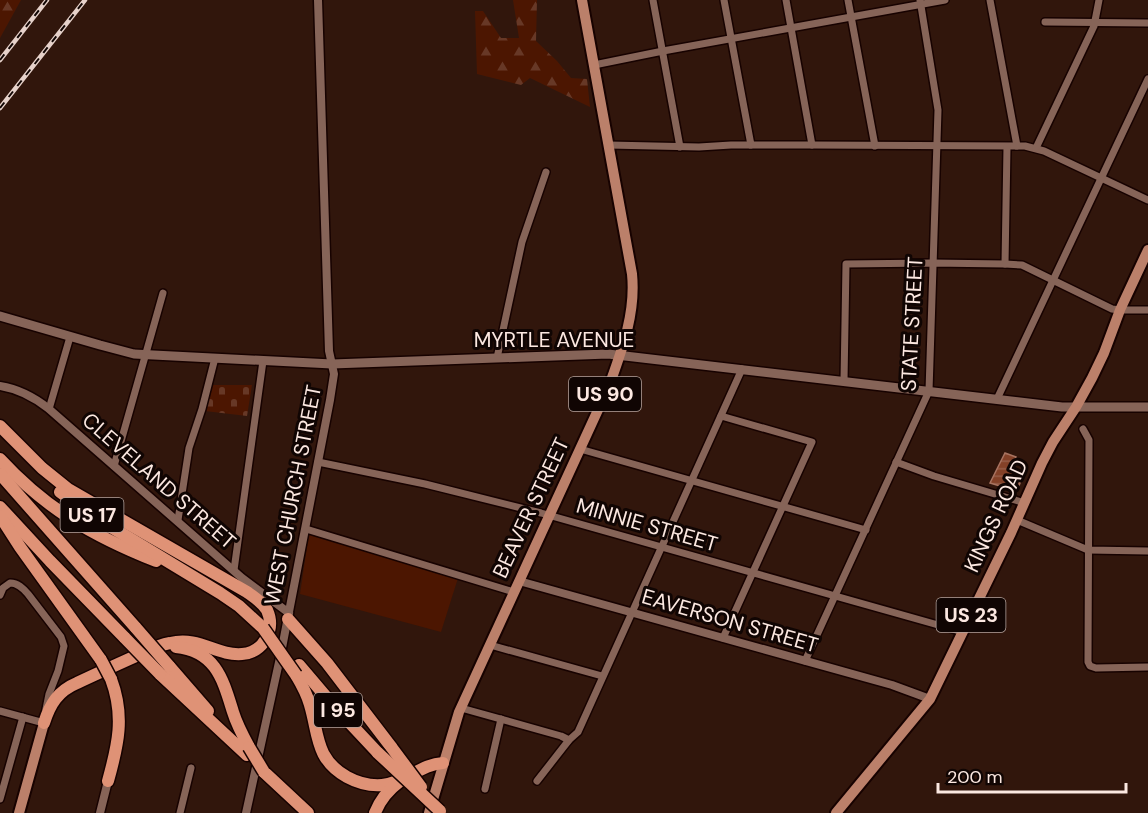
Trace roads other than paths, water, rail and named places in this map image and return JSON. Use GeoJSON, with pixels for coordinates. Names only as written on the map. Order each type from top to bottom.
{"type":"FeatureCollection","features":[{"type":"Feature","properties":{"kind":"highway","name":"US 17"},"geometry":{"type":"LineString","coordinates":[[0,428],[31,465],[74,503],[201,581]]}},
{"type":"Feature","properties":{"kind":"highway"},"geometry":{"type":"LineString","coordinates":[[0,428],[68,489],[247,592],[264,606],[269,616],[264,643],[256,651],[249,654],[235,654],[198,643],[184,641],[169,643],[65,688],[54,700],[44,723]]}},
{"type":"Feature","properties":{"kind":"highway"},"geometry":{"type":"LineString","coordinates":[[0,459],[31,489],[76,524],[117,545],[201,581],[230,599],[263,628],[297,670],[308,699],[319,747],[325,758],[346,776],[368,785],[390,784],[430,765],[443,763]]}},
{"type":"Feature","properties":{"kind":"highway"},"geometry":{"type":"LineString","coordinates":[[0,474],[136,628],[165,670],[248,751],[264,772],[308,813]]}},
{"type":"Feature","properties":{"kind":"highway","name":"US 17"},"geometry":{"type":"LineString","coordinates":[[0,507],[125,638],[165,670]]}},
{"type":"Feature","properties":{"kind":"highway"},"geometry":{"type":"LineString","coordinates":[[0,516],[101,660],[111,679],[118,704],[120,727],[117,750],[108,781]]}},
{"type":"Feature","properties":{"kind":"highway"},"geometry":{"type":"LineString","coordinates":[[288,616],[392,748],[434,812]]}},
{"type":"Feature","properties":{"kind":"highway"},"geometry":{"type":"LineString","coordinates":[[148,651],[166,647],[182,648],[198,653],[212,664],[222,678],[248,751]]}},
{"type":"Feature","properties":{"kind":"highway","name":"I 95"},"geometry":{"type":"LineString","coordinates":[[297,670],[434,812]]}},
{"type":"Feature","properties":{"kind":"highway"},"geometry":{"type":"LineString","coordinates":[[375,813],[384,795],[410,775]]}},
{"type":"Feature","properties":{"kind":"main road","name":"BEAVER STREET"},"geometry":{"type":"LineString","coordinates":[[434,812],[443,763],[461,708],[609,386],[621,355],[632,305],[633,281],[582,0]]}},
{"type":"Feature","properties":{"kind":"main road","name":"KINGS ROAD"},"geometry":{"type":"LineString","coordinates":[[838,813],[930,699],[1046,455],[1076,407],[1099,363],[1120,310],[1148,250]]}},
{"type":"Feature","properties":{"kind":"main road","name":"MYRTLE AVENUE"},"geometry":{"type":"LineString","coordinates":[[0,316],[117,350],[145,355],[332,364],[608,354],[1076,407],[1148,407]]}},
{"type":"Feature","properties":{"kind":"main road"},"geometry":{"type":"LineString","coordinates":[[19,813],[44,723]]}},
{"type":"Feature","properties":{"kind":"street","name":"WEST CHURCH STREET"},"geometry":{"type":"LineString","coordinates":[[246,813],[306,529],[333,374],[328,328],[318,0]]}},
{"type":"Feature","properties":{"kind":"street"},"geometry":{"type":"LineString","coordinates":[[653,0],[680,147]]}},
{"type":"Feature","properties":{"kind":"street"},"geometry":{"type":"LineString","coordinates":[[724,0],[751,146]]}},
{"type":"Feature","properties":{"kind":"street"},"geometry":{"type":"LineString","coordinates":[[786,0],[812,145]]}},
{"type":"Feature","properties":{"kind":"street"},"geometry":{"type":"LineString","coordinates":[[848,0],[875,146]]}},
{"type":"Feature","properties":{"kind":"street"},"geometry":{"type":"LineString","coordinates":[[594,65],[920,2],[945,0]]}},
{"type":"Feature","properties":{"kind":"street"},"geometry":{"type":"LineString","coordinates":[[990,0],[1017,147]]}},
{"type":"Feature","properties":{"kind":"street"},"geometry":{"type":"LineString","coordinates":[[1036,148],[1096,22],[1099,0]]}},
{"type":"Feature","properties":{"kind":"street","name":"STATE STREET"},"geometry":{"type":"LineString","coordinates":[[805,661],[929,391],[938,110],[920,2]]}},
{"type":"Feature","properties":{"kind":"street"},"geometry":{"type":"LineString","coordinates":[[1045,22],[1148,23]]}},
{"type":"Feature","properties":{"kind":"street"},"geometry":{"type":"LineString","coordinates":[[997,399],[1148,80]]}},
{"type":"Feature","properties":{"kind":"street"},"geometry":{"type":"LineString","coordinates":[[609,145],[1036,148],[1148,200]]}},
{"type":"Feature","properties":{"kind":"street"},"geometry":{"type":"LineString","coordinates":[[1005,264],[1007,147]]}},
{"type":"Feature","properties":{"kind":"street"},"geometry":{"type":"LineString","coordinates":[[497,358],[522,242],[546,172]]}},
{"type":"Feature","properties":{"kind":"street"},"geometry":{"type":"LineString","coordinates":[[844,381],[846,264],[1022,265],[1112,309],[1148,310]]}},
{"type":"Feature","properties":{"kind":"street"},"geometry":{"type":"LineString","coordinates":[[114,466],[163,292]]}},
{"type":"Feature","properties":{"kind":"street"},"geometry":{"type":"LineString","coordinates":[[49,409],[70,337]]}},
{"type":"Feature","properties":{"kind":"street"},"geometry":{"type":"LineString","coordinates":[[178,520],[189,448],[215,358]]}},
{"type":"Feature","properties":{"kind":"street"},"geometry":{"type":"LineString","coordinates":[[234,570],[263,361]]}},
{"type":"Feature","properties":{"kind":"street"},"geometry":{"type":"LineString","coordinates":[[537,780],[578,732],[742,369]]}},
{"type":"Feature","properties":{"kind":"street","name":"CLEVELAND STREET"},"geometry":{"type":"LineString","coordinates":[[0,386],[27,394],[49,409],[288,616]]}},
{"type":"Feature","properties":{"kind":"street"},"geometry":{"type":"LineString","coordinates":[[721,416],[812,442],[723,638]]}},
{"type":"Feature","properties":{"kind":"street"},"geometry":{"type":"LineString","coordinates":[[1083,429],[1089,440],[1087,658],[1090,666],[1096,668],[1148,667]]}},
{"type":"Feature","properties":{"kind":"street"},"geometry":{"type":"LineString","coordinates":[[580,449],[866,530]]}},
{"type":"Feature","properties":{"kind":"street","name":"MINNIE STREET"},"geometry":{"type":"LineString","coordinates":[[318,462],[425,484],[549,515],[963,632]]}},
{"type":"Feature","properties":{"kind":"street"},"geometry":{"type":"LineString","coordinates":[[896,462],[934,476],[1025,503]]}},
{"type":"Feature","properties":{"kind":"street"},"geometry":{"type":"LineString","coordinates":[[1017,520],[1088,550],[1148,550]]}},
{"type":"Feature","properties":{"kind":"street"},"geometry":{"type":"LineString","coordinates":[[306,529],[514,592]]}},
{"type":"Feature","properties":{"kind":"street","name":"EAVERSON STREET"},"geometry":{"type":"LineString","coordinates":[[519,581],[892,685],[930,699]]}},
{"type":"Feature","properties":{"kind":"street"},"geometry":{"type":"LineString","coordinates":[[0,595],[3,588],[10,583],[19,585],[61,637],[64,644],[58,671],[47,700],[44,723],[0,711]]}},
{"type":"Feature","properties":{"kind":"street"},"geometry":{"type":"LineString","coordinates":[[490,645],[602,676]]}},
{"type":"Feature","properties":{"kind":"street"},"geometry":{"type":"LineString","coordinates":[[461,708],[569,740]]}},
{"type":"Feature","properties":{"kind":"street"},"geometry":{"type":"LineString","coordinates":[[0,800],[23,717]]}},
{"type":"Feature","properties":{"kind":"street"},"geometry":{"type":"LineString","coordinates":[[485,789],[501,719]]}},
{"type":"Feature","properties":{"kind":"street"},"geometry":{"type":"LineString","coordinates":[[180,813],[191,768]]}},
{"type":"Feature","properties":{"kind":"street"},"geometry":{"type":"LineString","coordinates":[[100,813],[108,781]]}},
{"type":"Feature","properties":{"kind":"railway"},"geometry":{"type":"LineString","coordinates":[[0,60],[47,0]]}},
{"type":"Feature","properties":{"kind":"railway"},"geometry":{"type":"LineString","coordinates":[[0,108],[85,0]]}}]}
